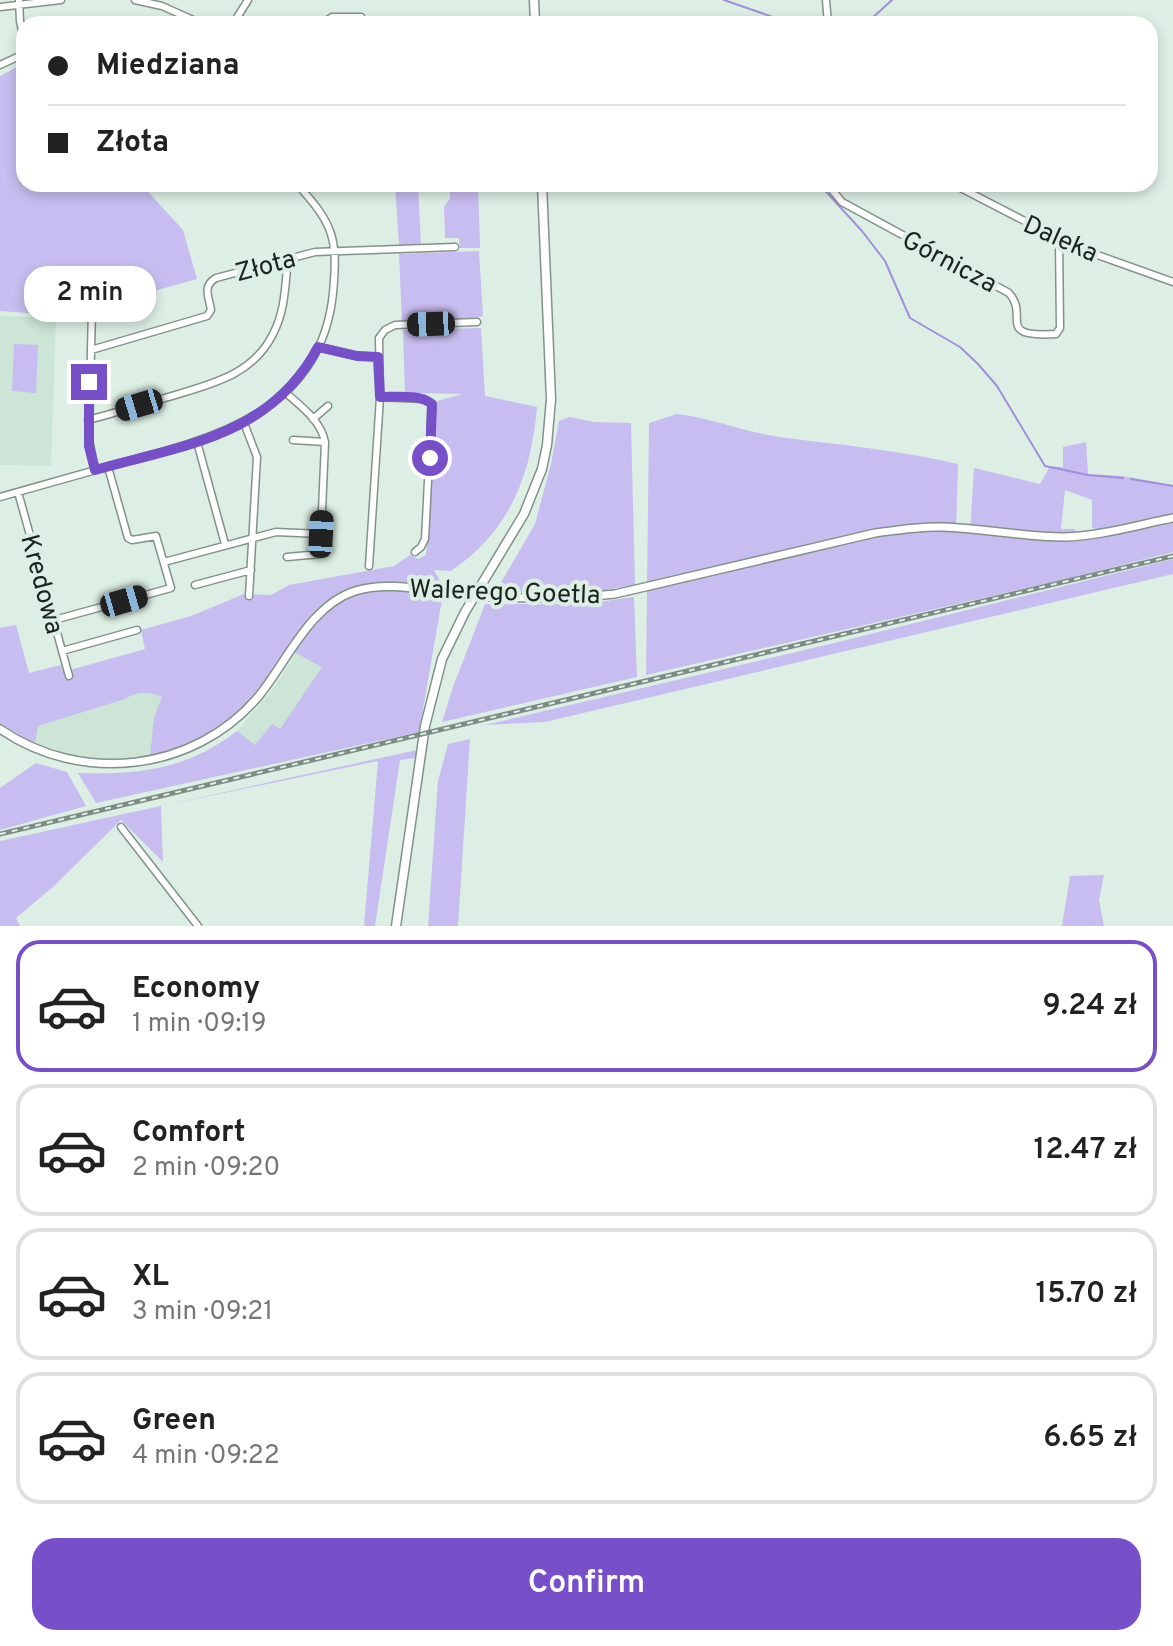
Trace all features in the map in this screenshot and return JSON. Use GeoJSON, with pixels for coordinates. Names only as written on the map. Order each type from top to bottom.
{"type":"FeatureCollection","features":[{"type":"Feature","properties":{"kind":"main road"},"geometry":{"type":"LineString","coordinates":[[396,926],[432,692],[448,646],[474,596],[524,514],[542,469],[547,445],[551,399],[542,192]]}},
{"type":"Feature","properties":{"kind":"street"},"geometry":{"type":"LineString","coordinates":[[0,7],[61,0]]}},
{"type":"Feature","properties":{"kind":"street"},"geometry":{"type":"LineString","coordinates":[[135,0],[163,3],[187,16]]}},
{"type":"Feature","properties":{"kind":"street"},"geometry":{"type":"LineString","coordinates":[[0,497],[197,442],[244,423],[286,393],[302,375],[318,347],[332,302],[335,252],[329,224],[304,192]]}},
{"type":"Feature","properties":{"kind":"street","name":"Górnicza"},"geometry":{"type":"LineString","coordinates":[[834,192],[842,202],[1009,293],[1014,301],[1016,324],[1029,335],[1056,334],[1060,328],[1059,239]]}},
{"type":"Feature","properties":{"kind":"street","name":"Daleka"},"geometry":{"type":"LineString","coordinates":[[968,192],[1059,239],[1173,282]]}},
{"type":"Feature","properties":{"kind":"street","name":"Złota"},"geometry":{"type":"LineString","coordinates":[[91,350],[207,316],[211,310],[207,288],[213,280],[315,252],[455,247]]}},
{"type":"Feature","properties":{"kind":"street"},"geometry":{"type":"LineString","coordinates":[[88,420],[215,383],[253,362],[267,346],[280,317],[286,260]]}},
{"type":"Feature","properties":{"kind":"street"},"geometry":{"type":"LineString","coordinates":[[92,310],[88,420],[89,446],[95,470]]}},
{"type":"Feature","properties":{"kind":"street"},"geometry":{"type":"LineString","coordinates":[[369,566],[380,397],[379,338],[389,327],[477,322]]}},
{"type":"Feature","properties":{"kind":"street"},"geometry":{"type":"LineString","coordinates":[[318,347],[357,356],[378,357]]}},
{"type":"Feature","properties":{"kind":"street"},"geometry":{"type":"LineString","coordinates":[[286,393],[321,428],[325,442],[320,554],[287,557]]}},
{"type":"Feature","properties":{"kind":"street"},"geometry":{"type":"LineString","coordinates":[[380,397],[417,398],[432,404],[425,539],[415,552]]}},
{"type":"Feature","properties":{"kind":"street"},"geometry":{"type":"LineString","coordinates":[[313,419],[328,406]]}},
{"type":"Feature","properties":{"kind":"street"},"geometry":{"type":"LineString","coordinates":[[244,423],[257,457],[249,596]]}},
{"type":"Feature","properties":{"kind":"street"},"geometry":{"type":"LineString","coordinates":[[293,440],[325,442]]}},
{"type":"Feature","properties":{"kind":"street"},"geometry":{"type":"LineString","coordinates":[[197,442],[225,544]]}},
{"type":"Feature","properties":{"kind":"street"},"geometry":{"type":"LineString","coordinates":[[54,620],[171,588],[155,535],[132,540],[128,538],[108,467]]}},
{"type":"Feature","properties":{"kind":"street","name":"Kredowa"},"geometry":{"type":"LineString","coordinates":[[18,492],[69,676]]}},
{"type":"Feature","properties":{"kind":"street","name":"Walerego Goetla"},"geometry":{"type":"LineString","coordinates":[[0,729],[35,748],[72,760],[109,764],[158,759],[208,740],[232,723],[268,685],[327,606],[347,594],[384,587],[474,596],[573,598],[615,594],[908,528],[942,527],[1066,537],[1091,535],[1173,518]]}},
{"type":"Feature","properties":{"kind":"street"},"geometry":{"type":"LineString","coordinates":[[164,562],[273,532],[321,534]]}},
{"type":"Feature","properties":{"kind":"street"},"geometry":{"type":"LineString","coordinates":[[195,585],[251,570]]}},
{"type":"Feature","properties":{"kind":"street"},"geometry":{"type":"LineString","coordinates":[[62,651],[137,630]]}},
{"type":"Feature","properties":{"kind":"street"},"geometry":{"type":"LineString","coordinates":[[121,827],[198,926]]}},
{"type":"Feature","properties":{"kind":"shaded area"},"geometry":{"type":"Polygon","coordinates":[[[16,67],[16,192],[148,192],[183,230],[197,279],[86,310],[56,315],[0,311],[0,76],[16,67]]]}},
{"type":"Feature","properties":{"kind":"shaded area"},"geometry":{"type":"Polygon","coordinates":[[[396,192],[418,192],[421,245],[399,245],[396,192]]]}},
{"type":"Feature","properties":{"kind":"shaded area"},"geometry":{"type":"Polygon","coordinates":[[[450,192],[478,192],[480,248],[460,248],[459,238],[445,238],[444,207],[450,192]]]}},
{"type":"Feature","properties":{"kind":"shaded area"},"geometry":{"type":"Polygon","coordinates":[[[479,251],[483,316],[402,321],[399,254],[479,251]]]}},
{"type":"Feature","properties":{"kind":"shaded area"},"geometry":{"type":"Polygon","coordinates":[[[0,316],[56,318],[51,466],[0,465],[0,316]]]}},
{"type":"Feature","properties":{"kind":"shaded area"},"geometry":{"type":"Polygon","coordinates":[[[481,328],[485,396],[537,407],[534,432],[523,479],[503,520],[471,555],[451,571],[434,570],[444,588],[419,732],[96,803],[78,773],[122,773],[162,767],[200,754],[237,731],[255,745],[272,724],[280,729],[322,667],[288,649],[257,694],[241,711],[205,736],[164,752],[150,755],[154,717],[162,697],[152,694],[134,694],[38,726],[35,744],[0,724],[0,628],[16,625],[29,673],[61,665],[63,672],[145,649],[141,630],[191,616],[244,594],[271,595],[289,585],[394,566],[410,555],[418,559],[426,555],[437,401],[462,394],[405,395],[403,330],[481,328]]]}},
{"type":"Feature","properties":{"kind":"shaded area"},"geometry":{"type":"Polygon","coordinates":[[[14,344],[38,345],[36,393],[12,391],[14,344]]]}},
{"type":"Feature","properties":{"kind":"shaded area"},"geometry":{"type":"Polygon","coordinates":[[[677,414],[767,435],[892,451],[958,464],[956,531],[970,533],[974,468],[1040,484],[1050,466],[1063,467],[1063,447],[1086,442],[1088,474],[1123,476],[1173,485],[1173,514],[1101,530],[1092,528],[1092,500],[1065,490],[1061,529],[1075,529],[1077,541],[1173,523],[1173,552],[646,675],[649,423],[677,414]]]}},
{"type":"Feature","properties":{"kind":"shaded area"},"geometry":{"type":"Polygon","coordinates":[[[569,417],[595,422],[631,423],[635,585],[580,594],[496,591],[535,524],[559,421],[569,417]]]}},
{"type":"Feature","properties":{"kind":"shaded area"},"geometry":{"type":"Polygon","coordinates":[[[1173,559],[1173,574],[545,722],[485,725],[830,644],[1173,559]]]}},
{"type":"Feature","properties":{"kind":"shaded area"},"geometry":{"type":"Polygon","coordinates":[[[634,597],[637,677],[442,722],[485,604],[584,604],[634,597]]]}},
{"type":"Feature","properties":{"kind":"shaded area"},"geometry":{"type":"Polygon","coordinates":[[[296,653],[323,667],[280,729],[272,725],[255,745],[237,731],[273,689],[296,653]]]}},
{"type":"Feature","properties":{"kind":"shaded area"},"geometry":{"type":"Polygon","coordinates":[[[150,692],[162,697],[154,717],[150,755],[129,760],[89,759],[35,744],[37,726],[125,699],[132,694],[150,692]]]}},
{"type":"Feature","properties":{"kind":"shaded area"},"geometry":{"type":"Polygon","coordinates":[[[470,739],[458,926],[428,926],[438,781],[448,744],[470,739]]]}},
{"type":"Feature","properties":{"kind":"shaded area"},"geometry":{"type":"Polygon","coordinates":[[[417,750],[416,758],[400,760],[375,926],[364,926],[378,761],[161,806],[163,862],[121,820],[54,886],[16,918],[20,926],[0,926],[0,841],[417,750]]]}},
{"type":"Feature","properties":{"kind":"shaded area"},"geometry":{"type":"Polygon","coordinates":[[[36,763],[67,772],[86,806],[0,830],[0,788],[36,763]]]}},
{"type":"Feature","properties":{"kind":"shaded area"},"geometry":{"type":"Polygon","coordinates":[[[1104,875],[1099,900],[1104,926],[1062,926],[1070,876],[1104,875]]]}},
{"type":"Feature","properties":{"kind":"waterway"},"geometry":{"type":"LineString","coordinates":[[724,0],[770,16]]}},
{"type":"Feature","properties":{"kind":"waterway"},"geometry":{"type":"LineString","coordinates":[[874,16],[892,0]]}},
{"type":"Feature","properties":{"kind":"waterway"},"geometry":{"type":"LineString","coordinates":[[826,192],[885,261],[910,318],[960,347],[978,364],[997,386],[1045,466],[1123,478]]}},
{"type":"Feature","properties":{"kind":"waterway"},"geometry":{"type":"LineString","coordinates":[[1131,479],[1173,486]]}},
{"type":"Feature","properties":{"kind":"railway"},"geometry":{"type":"LineString","coordinates":[[0,834],[1173,556]]}},
{"type":"Feature","properties":{"kind":"route"},"geometry":{"type":"LineString","coordinates":[[89,382],[89,446],[95,470],[172,450],[256,417],[292,387],[318,347],[357,356],[378,357],[380,397],[417,398],[432,404],[430,458]]}}]}
